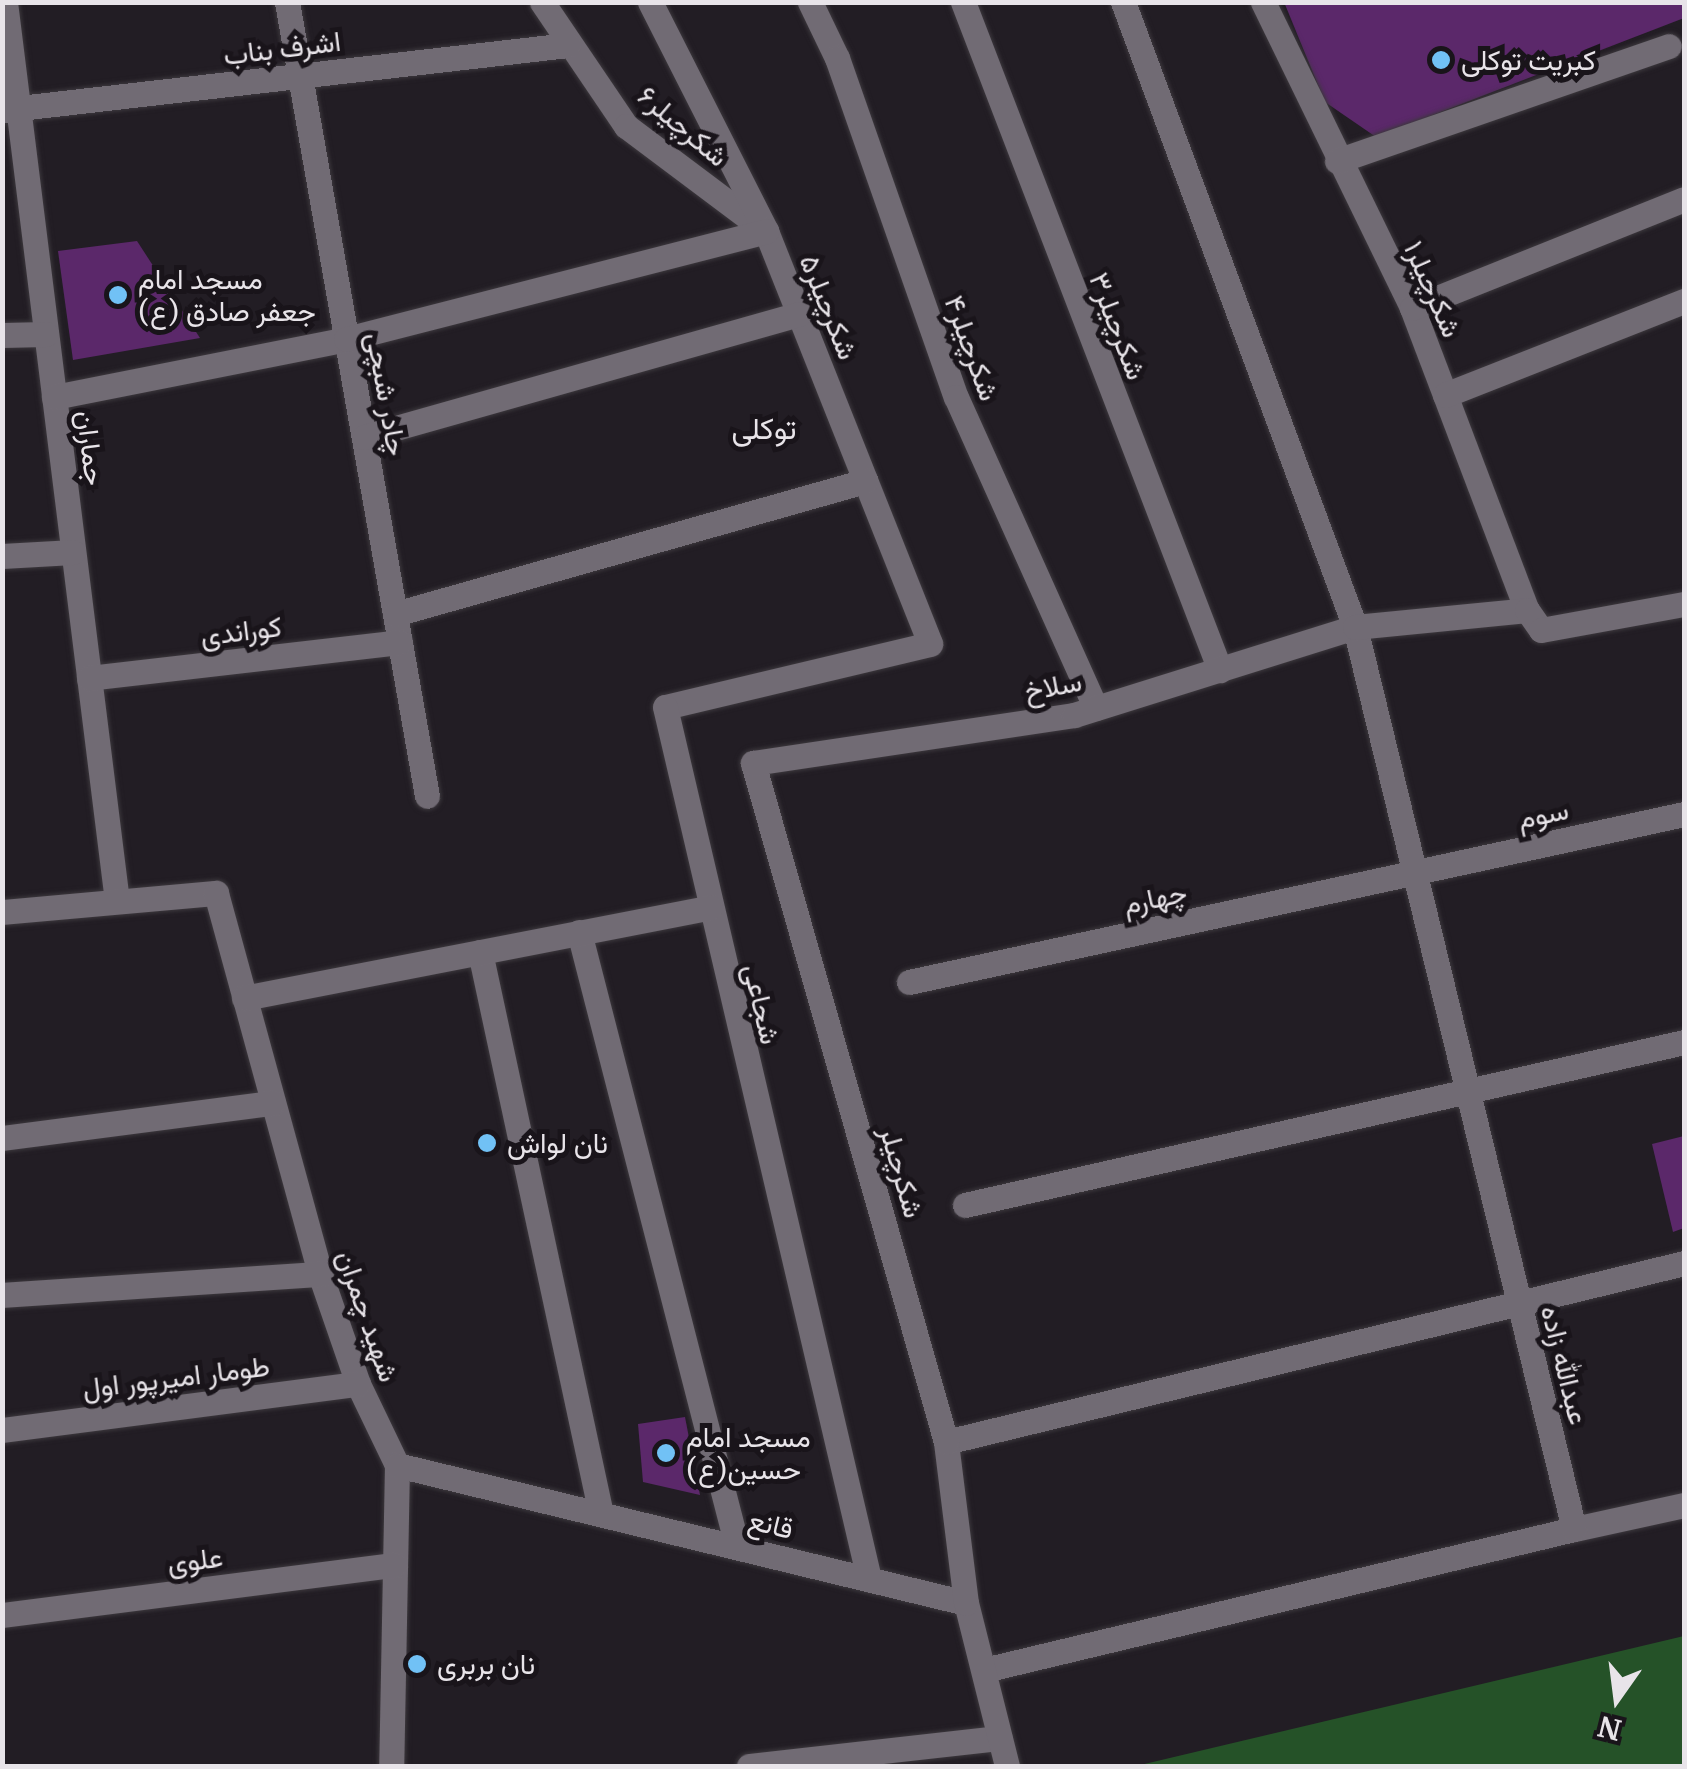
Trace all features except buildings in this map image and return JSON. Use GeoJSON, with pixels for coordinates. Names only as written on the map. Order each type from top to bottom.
{"type":"FeatureCollection","features":[{"type":"Feature","properties":{"kind":"street","name":"جماران"},"geometry":{"type":"LineString","coordinates":[[5,2],[10,110],[46,334],[117,902]]}},
{"type":"Feature","properties":{"kind":"street","name":"چادر شبچی"},"geometry":{"type":"LineString","coordinates":[[287,2],[427,796]]}},
{"type":"Feature","properties":{"kind":"street","name":"شکرچیلر۶"},"geometry":{"type":"LineString","coordinates":[[542,2],[626,126],[766,231]]}},
{"type":"Feature","properties":{"kind":"street","name":"شکرچیلر۵"},"geometry":{"type":"LineString","coordinates":[[650,2],[766,231],[930,644]]}},
{"type":"Feature","properties":{"kind":"street","name":"شکرچیلر۴"},"geometry":{"type":"LineString","coordinates":[[810,2],[838,58],[956,397],[1096,708]]}},
{"type":"Feature","properties":{"kind":"street","name":"شکرچیلر۳"},"geometry":{"type":"LineString","coordinates":[[963,2],[1220,670]]}},
{"type":"Feature","properties":{"kind":"street","name":"عبدالله زاده"},"geometry":{"type":"LineString","coordinates":[[1123,2],[1355,627],[1574,1529]]}},
{"type":"Feature","properties":{"kind":"street","name":"شکرچیلر۱"},"geometry":{"type":"LineString","coordinates":[[1264,2],[1336,161],[1412,308],[1527,610]]}},
{"type":"Feature","properties":{"kind":"street","name":"اشرف بناب"},"geometry":{"type":"LineString","coordinates":[[10,110],[568,45]]}},
{"type":"Feature","properties":{"kind":"street"},"geometry":{"type":"LineString","coordinates":[[1336,161],[1669,46]]}},
{"type":"Feature","properties":{"kind":"street"},"geometry":{"type":"LineString","coordinates":[[1412,308],[1684,199]]}},
{"type":"Feature","properties":{"kind":"street"},"geometry":{"type":"LineString","coordinates":[[54,396],[346,339],[766,231]]}},
{"type":"Feature","properties":{"kind":"street"},"geometry":{"type":"LineString","coordinates":[[1445,395],[1684,301]]}},
{"type":"Feature","properties":{"kind":"street"},"geometry":{"type":"LineString","coordinates":[[364,438],[800,314]]}},
{"type":"Feature","properties":{"kind":"street"},"geometry":{"type":"LineString","coordinates":[[2,335],[46,334]]}},
{"type":"Feature","properties":{"kind":"street"},"geometry":{"type":"LineString","coordinates":[[395,614],[866,481]]}},
{"type":"Feature","properties":{"kind":"street"},"geometry":{"type":"LineString","coordinates":[[2,556],[73,552]]}},
{"type":"Feature","properties":{"kind":"street"},"geometry":{"type":"LineString","coordinates":[[1527,610],[1541,630],[1684,605]]}},
{"type":"Feature","properties":{"kind":"street","name":"سلاخ"},"geometry":{"type":"LineString","coordinates":[[753,763],[1096,708],[1355,627],[1527,610]]}},
{"type":"Feature","properties":{"kind":"street","name":"کوراندی"},"geometry":{"type":"LineString","coordinates":[[89,678],[400,642]]}},
{"type":"Feature","properties":{"kind":"street","name":"شجاعی"},"geometry":{"type":"LineString","coordinates":[[869,1579],[664,707],[930,644]]}},
{"type":"Feature","properties":{"kind":"street","name":"شکرچیلر"},"geometry":{"type":"LineString","coordinates":[[753,763],[946,1442],[966,1603]]}},
{"type":"Feature","properties":{"kind":"street","name":"سوم"},"geometry":{"type":"LineString","coordinates":[[1415,872],[1684,814]]}},
{"type":"Feature","properties":{"kind":"street","name":"چهارم"},"geometry":{"type":"LineString","coordinates":[[909,982],[1415,872]]}},
{"type":"Feature","properties":{"kind":"street","name":"شهید چمران"},"geometry":{"type":"LineString","coordinates":[[117,902],[216,892],[320,1274],[358,1384],[396,1465],[390,1766]]}},
{"type":"Feature","properties":{"kind":"street"},"geometry":{"type":"LineString","coordinates":[[2,912],[117,902]]}},
{"type":"Feature","properties":{"kind":"street"},"geometry":{"type":"LineString","coordinates":[[244,998],[710,907]]}},
{"type":"Feature","properties":{"kind":"street"},"geometry":{"type":"LineString","coordinates":[[579,932],[737,1546]]}},
{"type":"Feature","properties":{"kind":"street"},"geometry":{"type":"LineString","coordinates":[[480,952],[601,1514]]}},
{"type":"Feature","properties":{"kind":"street"},"geometry":{"type":"LineString","coordinates":[[965,1205],[1684,1042]]}},
{"type":"Feature","properties":{"kind":"street"},"geometry":{"type":"LineString","coordinates":[[2,1138],[273,1102]]}},
{"type":"Feature","properties":{"kind":"street"},"geometry":{"type":"LineString","coordinates":[[946,1442],[1518,1299],[1684,1263]]}},
{"type":"Feature","properties":{"kind":"street"},"geometry":{"type":"LineString","coordinates":[[2,1295],[320,1274]]}},
{"type":"Feature","properties":{"kind":"street","name":"طومار امیرپور اول"},"geometry":{"type":"LineString","coordinates":[[2,1430],[358,1384]]}},
{"type":"Feature","properties":{"kind":"street","name":"قانع"},"geometry":{"type":"LineString","coordinates":[[396,1465],[966,1603]]}},
{"type":"Feature","properties":{"kind":"street"},"geometry":{"type":"LineString","coordinates":[[984,1670],[1684,1504]]}},
{"type":"Feature","properties":{"kind":"street","name":"علوی"},"geometry":{"type":"LineString","coordinates":[[2,1616],[394,1565]]}},
{"type":"Feature","properties":{"kind":"street"},"geometry":{"type":"LineString","coordinates":[[966,1603],[1006,1766]]}},
{"type":"Feature","properties":{"kind":"street"},"geometry":{"type":"LineString","coordinates":[[749,1766],[998,1738]]}},
{"type":"Feature","properties":{"kind":"green space"},"geometry":{"type":"Polygon","coordinates":[[[1684,1636],[1684,1766],[1136,1766],[1684,1636]]]}},
{"type":"Feature","properties":{"kind":"place","name":"کبریت توکلی"},"geometry":{"type":"Point","coordinates":[1441,60]}},
{"type":"Feature","properties":{"kind":"place","name":"مسجد امام جعفر صادق (ع)"},"geometry":{"type":"Point","coordinates":[118,295]}},
{"type":"Feature","properties":{"kind":"place","name":"نان لواش"},"geometry":{"type":"Point","coordinates":[487,1143]}},
{"type":"Feature","properties":{"kind":"place","name":"مسجد امام حسین(ع)"},"geometry":{"type":"Point","coordinates":[666,1453]}},
{"type":"Feature","properties":{"kind":"place","name":"نان بربری"},"geometry":{"type":"Point","coordinates":[417,1664]}},
{"type":"Feature","properties":{"kind":"district","name":"توکلی"},"geometry":{"type":"Point","coordinates":[764,428]}}]}
